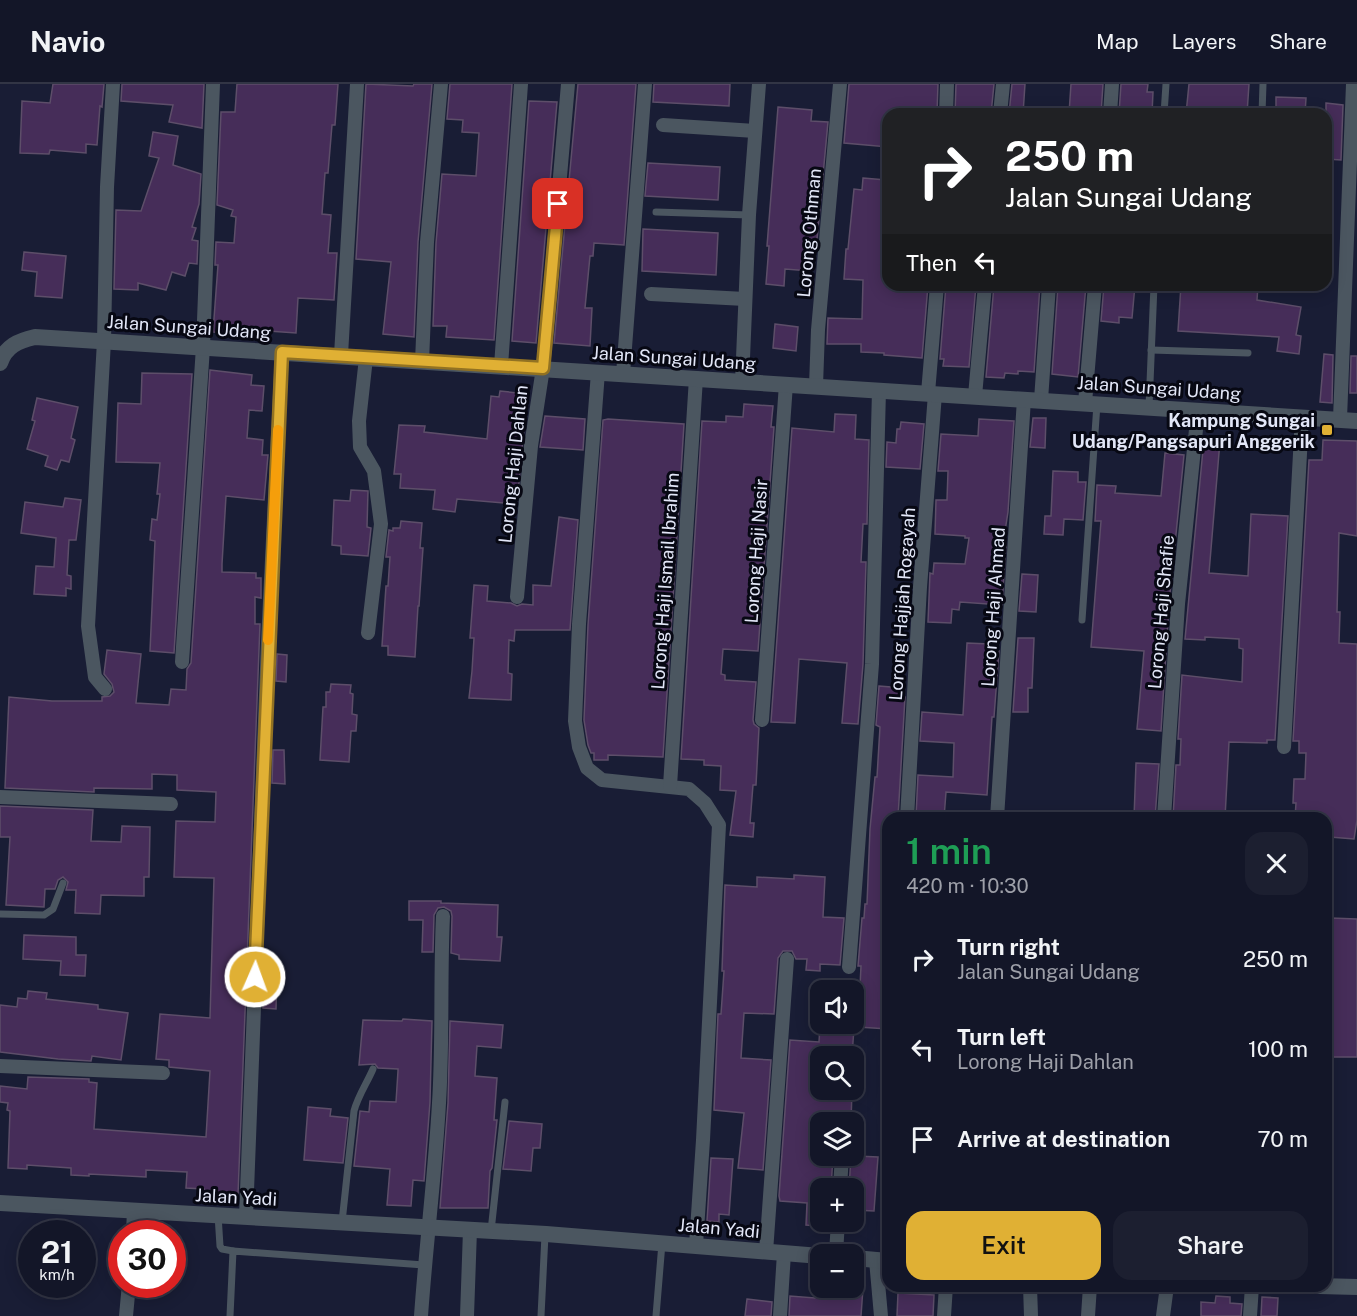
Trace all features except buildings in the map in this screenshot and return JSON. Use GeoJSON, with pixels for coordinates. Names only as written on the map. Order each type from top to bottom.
{"type":"FeatureCollection","features":[{"type":"Feature","properties":{"kind":"street"},"geometry":{"type":"LineString","coordinates":[[105,689],[95,677],[88,626],[104,341],[106,187],[113,84]]}},
{"type":"Feature","properties":{"kind":"street"},"geometry":{"type":"LineString","coordinates":[[182,662],[203,347],[213,84]]}},
{"type":"Feature","properties":{"kind":"street"},"geometry":{"type":"LineString","coordinates":[[341,355],[357,84]]}},
{"type":"Feature","properties":{"kind":"street"},"geometry":{"type":"LineString","coordinates":[[422,362],[427,242],[441,84]]}},
{"type":"Feature","properties":{"kind":"street"},"geometry":{"type":"LineString","coordinates":[[501,366],[521,84]]}},
{"type":"Feature","properties":{"kind":"street","name":"Lorong Haji Dahlan"},"geometry":{"type":"LineString","coordinates":[[517,597],[531,446],[543,368],[568,84]]}},
{"type":"Feature","properties":{"kind":"street"},"geometry":{"type":"LineString","coordinates":[[623,374],[645,84]]}},
{"type":"Feature","properties":{"kind":"street"},"geometry":{"type":"LineString","coordinates":[[742,382],[749,215],[759,84]]}},
{"type":"Feature","properties":{"kind":"street","name":"Lorong Othman"},"geometry":{"type":"LineString","coordinates":[[816,386],[818,330],[840,84]]}},
{"type":"Feature","properties":{"kind":"street"},"geometry":{"type":"LineString","coordinates":[[946,108],[947,84]]}},
{"type":"Feature","properties":{"kind":"street"},"geometry":{"type":"LineString","coordinates":[[1001,108],[1003,84]]}},
{"type":"Feature","properties":{"kind":"street"},"geometry":{"type":"LineString","coordinates":[[1110,108],[1112,84]]}},
{"type":"Feature","properties":{"kind":"street"},"geometry":{"type":"LineString","coordinates":[[1340,420],[1353,84]]}},
{"type":"Feature","properties":{"kind":"street"},"geometry":{"type":"LineString","coordinates":[[663,125],[755,131]]}},
{"type":"Feature","properties":{"kind":"street","name":"Lorong Hajjah Rogayah"},"geometry":{"type":"LineString","coordinates":[[907,812],[937,291]]}},
{"type":"Feature","properties":{"kind":"street"},"geometry":{"type":"LineString","coordinates":[[975,396],[984,291]]}},
{"type":"Feature","properties":{"kind":"street"},"geometry":{"type":"LineString","coordinates":[[1041,400],[1049,291]]}},
{"type":"Feature","properties":{"kind":"street"},"geometry":{"type":"LineString","coordinates":[[1091,403],[1095,291]]}},
{"type":"Feature","properties":{"kind":"street"},"geometry":{"type":"LineString","coordinates":[[651,294],[745,299]]}},
{"type":"Feature","properties":{"kind":"street","name":"Jalan Sungai Udang"},"geometry":{"type":"LineString","coordinates":[[0,363],[4,345],[35,337],[1357,421]]}},
{"type":"Feature","properties":{"kind":"street"},"geometry":{"type":"LineString","coordinates":[[246,1217],[268,630],[282,352]]}},
{"type":"Feature","properties":{"kind":"street"},"geometry":{"type":"LineString","coordinates":[[366,357],[359,421],[360,447],[374,471],[381,524],[368,633]]}},
{"type":"Feature","properties":{"kind":"street"},"geometry":{"type":"LineString","coordinates":[[598,372],[579,624],[575,721],[578,738],[587,768],[602,780],[689,789],[705,802],[719,825],[696,1245]]}},
{"type":"Feature","properties":{"kind":"street","name":"Lorong Haji Ismail Ibrahim"},"geometry":{"type":"LineString","coordinates":[[670,786],[696,378]]}},
{"type":"Feature","properties":{"kind":"street","name":"Lorong Haji Nasir"},"geometry":{"type":"LineString","coordinates":[[762,720],[786,384]]}},
{"type":"Feature","properties":{"kind":"street"},"geometry":{"type":"LineString","coordinates":[[849,967],[872,664],[879,390]]}},
{"type":"Feature","properties":{"kind":"street","name":"Lorong Haji Ahmad"},"geometry":{"type":"LineString","coordinates":[[997,812],[1024,399]]}},
{"type":"Feature","properties":{"kind":"street","name":"Lorong Haji Shafie"},"geometry":{"type":"LineString","coordinates":[[1164,812],[1178,604],[1198,410]]}},
{"type":"Feature","properties":{"kind":"street"},"geometry":{"type":"LineString","coordinates":[[1284,747],[1302,417]]}},
{"type":"Feature","properties":{"kind":"street"},"geometry":{"type":"LineString","coordinates":[[0,797],[171,804]]}},
{"type":"Feature","properties":{"kind":"street"},"geometry":{"type":"LineString","coordinates":[[421,1316],[439,1100],[440,964],[443,916]]}},
{"type":"Feature","properties":{"kind":"street"},"geometry":{"type":"LineString","coordinates":[[766,1252],[787,959]]}},
{"type":"Feature","properties":{"kind":"street"},"geometry":{"type":"LineString","coordinates":[[0,1066],[163,1073]]}},
{"type":"Feature","properties":{"kind":"street","name":"Jalan Yadi"},"geometry":{"type":"LineString","coordinates":[[0,1203],[546,1234],[810,1255]]}},
{"type":"Feature","properties":{"kind":"street"},"geometry":{"type":"LineString","coordinates":[[134,1210],[134,1220]]}},
{"type":"Feature","properties":{"kind":"street"},"geometry":{"type":"LineString","coordinates":[[467,1316],[470,1230]]}},
{"type":"Feature","properties":{"kind":"street"},"geometry":{"type":"LineString","coordinates":[[780,1316],[784,1253]]}},
{"type":"Feature","properties":{"kind":"street"},"geometry":{"type":"LineString","coordinates":[[864,1259],[882,1260],[880,1316]]}},
{"type":"Feature","properties":{"kind":"street"},"geometry":{"type":"LineString","coordinates":[[1332,1286],[1357,1287]]}},
{"type":"Feature","properties":{"kind":"street"},"geometry":{"type":"LineString","coordinates":[[944,1316],[946,1292]]}},
{"type":"Feature","properties":{"kind":"street"},"geometry":{"type":"LineString","coordinates":[[1030,1292],[1031,1316]]}},
{"type":"Feature","properties":{"kind":"street"},"geometry":{"type":"LineString","coordinates":[[1088,1316],[1090,1292]]}},
{"type":"Feature","properties":{"kind":"street"},"geometry":{"type":"LineString","coordinates":[[1163,1316],[1166,1292]]}},
{"type":"Feature","properties":{"kind":"street"},"geometry":{"type":"LineString","coordinates":[[1250,1316],[1252,1292]]}},
{"type":"Feature","properties":{"kind":"street"},"geometry":{"type":"LineString","coordinates":[[126,1316],[128,1298]]}},
{"type":"Feature","properties":{"kind":"lane"},"geometry":{"type":"LineString","coordinates":[[1164,108],[1166,84]]}},
{"type":"Feature","properties":{"kind":"lane"},"geometry":{"type":"LineString","coordinates":[[1262,108],[1263,84]]}},
{"type":"Feature","properties":{"kind":"lane"},"geometry":{"type":"LineString","coordinates":[[656,212],[749,215]]}},
{"type":"Feature","properties":{"kind":"lane"},"geometry":{"type":"LineString","coordinates":[[1149,407],[1154,291]]}},
{"type":"Feature","properties":{"kind":"lane"},"geometry":{"type":"LineString","coordinates":[[1151,350],[1248,353]]}},
{"type":"Feature","properties":{"kind":"lane"},"geometry":{"type":"LineString","coordinates":[[1082,620],[1091,403]]}},
{"type":"Feature","properties":{"kind":"lane"},"geometry":{"type":"LineString","coordinates":[[0,914],[44,915],[53,909],[63,883]]}},
{"type":"Feature","properties":{"kind":"lane"},"geometry":{"type":"LineString","coordinates":[[342,1222],[354,1111],[357,1100],[373,1069]]}},
{"type":"Feature","properties":{"kind":"lane"},"geometry":{"type":"LineString","coordinates":[[491,1231],[505,1102]]}},
{"type":"Feature","properties":{"kind":"lane"},"geometry":{"type":"LineString","coordinates":[[218,1215],[222,1249],[424,1265]]}},
{"type":"Feature","properties":{"kind":"lane"},"geometry":{"type":"LineString","coordinates":[[541,1316],[546,1234]]}},
{"type":"Feature","properties":{"kind":"lane"},"geometry":{"type":"LineString","coordinates":[[656,1316],[662,1243]]}},
{"type":"Feature","properties":{"kind":"lane"},"geometry":{"type":"LineString","coordinates":[[230,1316],[233,1251]]}},
{"type":"Feature","properties":{"kind":"slow traffic"},"geometry":{"type":"LineString","coordinates":[[268,640],[278,430]]}},
{"type":"Feature","properties":{"kind":"place","name":"Kampung Sungai Udang/Pangsapuri Anggerik"},"geometry":{"type":"Point","coordinates":[1327,430]}},
{"type":"Feature","properties":{"kind":"route"},"geometry":{"type":"LineString","coordinates":[[255,977],[282,352],[543,368],[558,204]]}}]}
